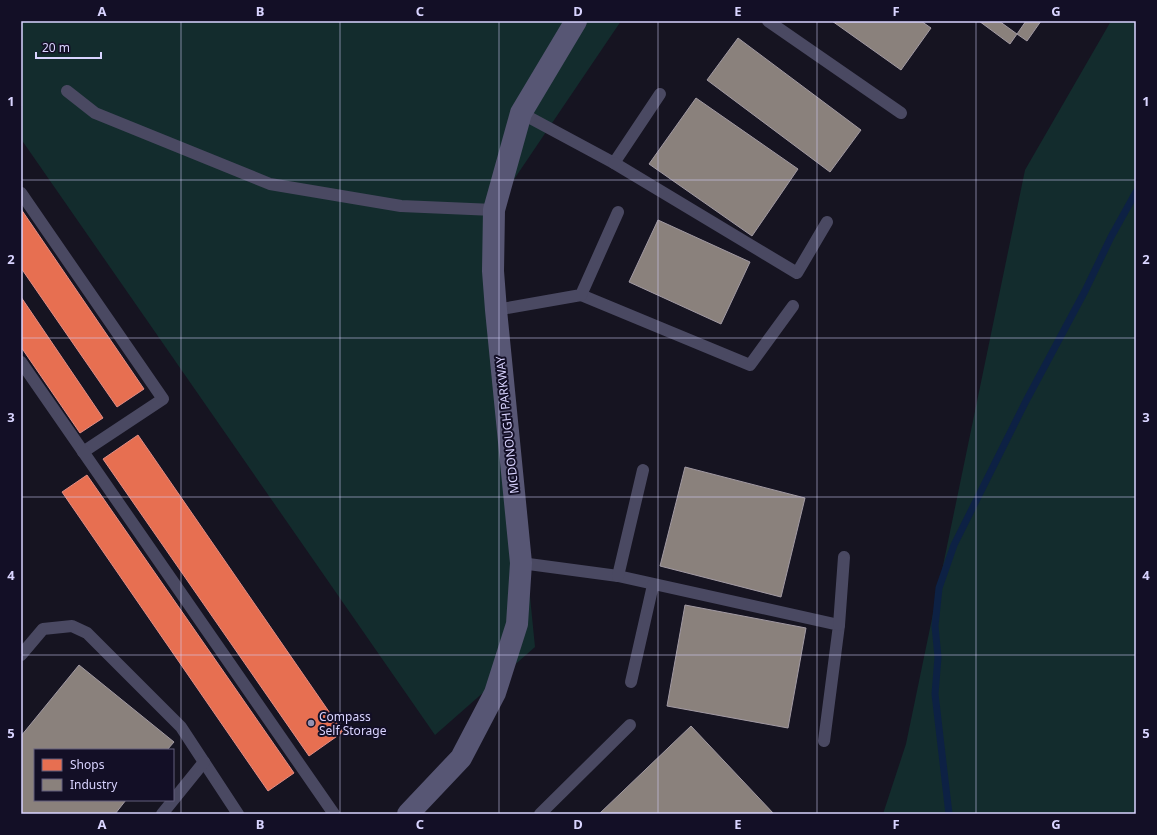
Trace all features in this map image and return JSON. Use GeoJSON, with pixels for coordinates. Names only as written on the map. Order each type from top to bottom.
{"type":"FeatureCollection","features":[{"type":"Feature","properties":{"kind":"street","name":"MCDONOUGH PARKWAY"},"geometry":{"type":"LineString","coordinates":[[409,814],[461,758],[495,693],[517,624],[521,563],[493,271],[494,210],[521,113],[576,21]]}},
{"type":"Feature","properties":{"kind":"lane"},"geometry":{"type":"LineString","coordinates":[[768,21],[901,113]]}},
{"type":"Feature","properties":{"kind":"lane"},"geometry":{"type":"LineString","coordinates":[[67,91],[95,113],[270,184],[401,206],[494,210]]}},
{"type":"Feature","properties":{"kind":"lane"},"geometry":{"type":"LineString","coordinates":[[614,163],[660,94]]}},
{"type":"Feature","properties":{"kind":"lane"},"geometry":{"type":"LineString","coordinates":[[521,113],[614,163],[797,273],[827,222]]}},
{"type":"Feature","properties":{"kind":"lane"},"geometry":{"type":"LineString","coordinates":[[21,193],[163,399],[83,452]]}},
{"type":"Feature","properties":{"kind":"lane"},"geometry":{"type":"LineString","coordinates":[[581,295],[618,212]]}},
{"type":"Feature","properties":{"kind":"lane"},"geometry":{"type":"LineString","coordinates":[[496,310],[581,295],[750,365],[793,306]]}},
{"type":"Feature","properties":{"kind":"lane"},"geometry":{"type":"LineString","coordinates":[[21,362],[334,814]]}},
{"type":"Feature","properties":{"kind":"lane"},"geometry":{"type":"LineString","coordinates":[[618,576],[643,470]]}},
{"type":"Feature","properties":{"kind":"lane"},"geometry":{"type":"LineString","coordinates":[[824,741],[839,625],[844,557]]}},
{"type":"Feature","properties":{"kind":"lane"},"geometry":{"type":"LineString","coordinates":[[521,563],[618,576],[653,585],[839,625]]}},
{"type":"Feature","properties":{"kind":"lane"},"geometry":{"type":"LineString","coordinates":[[631,682],[653,585]]}},
{"type":"Feature","properties":{"kind":"lane"},"geometry":{"type":"LineString","coordinates":[[21,655],[43,629],[72,626],[87,633],[181,727],[238,814]]}},
{"type":"Feature","properties":{"kind":"lane"},"geometry":{"type":"LineString","coordinates":[[540,814],[630,725]]}},
{"type":"Feature","properties":{"kind":"lane"},"geometry":{"type":"LineString","coordinates":[[174,799],[204,762]]}},
{"type":"Feature","properties":{"kind":"lane"},"geometry":{"type":"LineString","coordinates":[[162,814],[172,801]]}},
{"type":"Feature","properties":{"kind":"green space"},"geometry":{"type":"Polygon","coordinates":[[[21,21],[621,21],[492,212],[535,647],[435,735],[21,139],[21,21]]]}},
{"type":"Feature","properties":{"kind":"green space"},"geometry":{"type":"Polygon","coordinates":[[[1111,21],[1136,21],[1136,814],[883,814],[906,744],[1025,170],[1111,21]]]}},
{"type":"Feature","properties":{"kind":"building: Shops"},"geometry":{"type":"Polygon","coordinates":[[[21,209],[144,389],[117,407],[21,268],[21,209]]]}},
{"type":"Feature","properties":{"kind":"building: Shops"},"geometry":{"type":"Polygon","coordinates":[[[21,297],[103,418],[80,433],[21,347],[21,297]]]}},
{"type":"Feature","properties":{"kind":"building: Shops"},"geometry":{"type":"Polygon","coordinates":[[[138,435],[343,732],[309,756],[103,459],[138,435]]]}},
{"type":"Feature","properties":{"kind":"building: Shops"},"geometry":{"type":"Polygon","coordinates":[[[87,475],[294,773],[268,791],[62,492],[87,475]]]}},
{"type":"Feature","properties":{"kind":"building: Industry"},"geometry":{"type":"Polygon","coordinates":[[[832,21],[921,21],[931,28],[901,70],[832,21]]]}},
{"type":"Feature","properties":{"kind":"building: Industry"},"geometry":{"type":"Polygon","coordinates":[[[979,21],[999,21],[1017,34],[1010,44],[979,21]]]}},
{"type":"Feature","properties":{"kind":"building: Industry"},"geometry":{"type":"Polygon","coordinates":[[[1026,21],[1041,21],[1027,41],[1017,34],[1026,21]]]}},
{"type":"Feature","properties":{"kind":"building: Industry"},"geometry":{"type":"Polygon","coordinates":[[[738,38],[861,130],[830,172],[707,80],[738,38]]]}},
{"type":"Feature","properties":{"kind":"building: Industry"},"geometry":{"type":"Polygon","coordinates":[[[696,98],[798,169],[752,236],[649,164],[696,98]]]}},
{"type":"Feature","properties":{"kind":"building: Industry"},"geometry":{"type":"Polygon","coordinates":[[[658,220],[750,262],[721,324],[629,282],[658,220]]]}},
{"type":"Feature","properties":{"kind":"building: Industry"},"geometry":{"type":"Polygon","coordinates":[[[685,467],[805,498],[781,597],[660,566],[685,467]]]}},
{"type":"Feature","properties":{"kind":"building: Industry"},"geometry":{"type":"Polygon","coordinates":[[[685,605],[806,628],[788,728],[667,706],[685,605]]]}},
{"type":"Feature","properties":{"kind":"building: Industry"},"geometry":{"type":"Polygon","coordinates":[[[79,665],[174,742],[168,749],[34,749],[34,801],[125,801],[115,814],[21,814],[21,736],[79,665]]]}},
{"type":"Feature","properties":{"kind":"building: Industry"},"geometry":{"type":"Polygon","coordinates":[[[691,726],[774,814],[599,814],[691,726]]]}},
{"type":"Feature","properties":{"kind":"waterway"},"geometry":{"type":"LineString","coordinates":[[949,814],[935,694],[938,657],[935,626],[939,588],[954,545],[1026,401],[1136,192]]}},
{"type":"Feature","properties":{"kind":"place","name":"Compass Self Storage"},"geometry":{"type":"Point","coordinates":[311,723]}}]}
